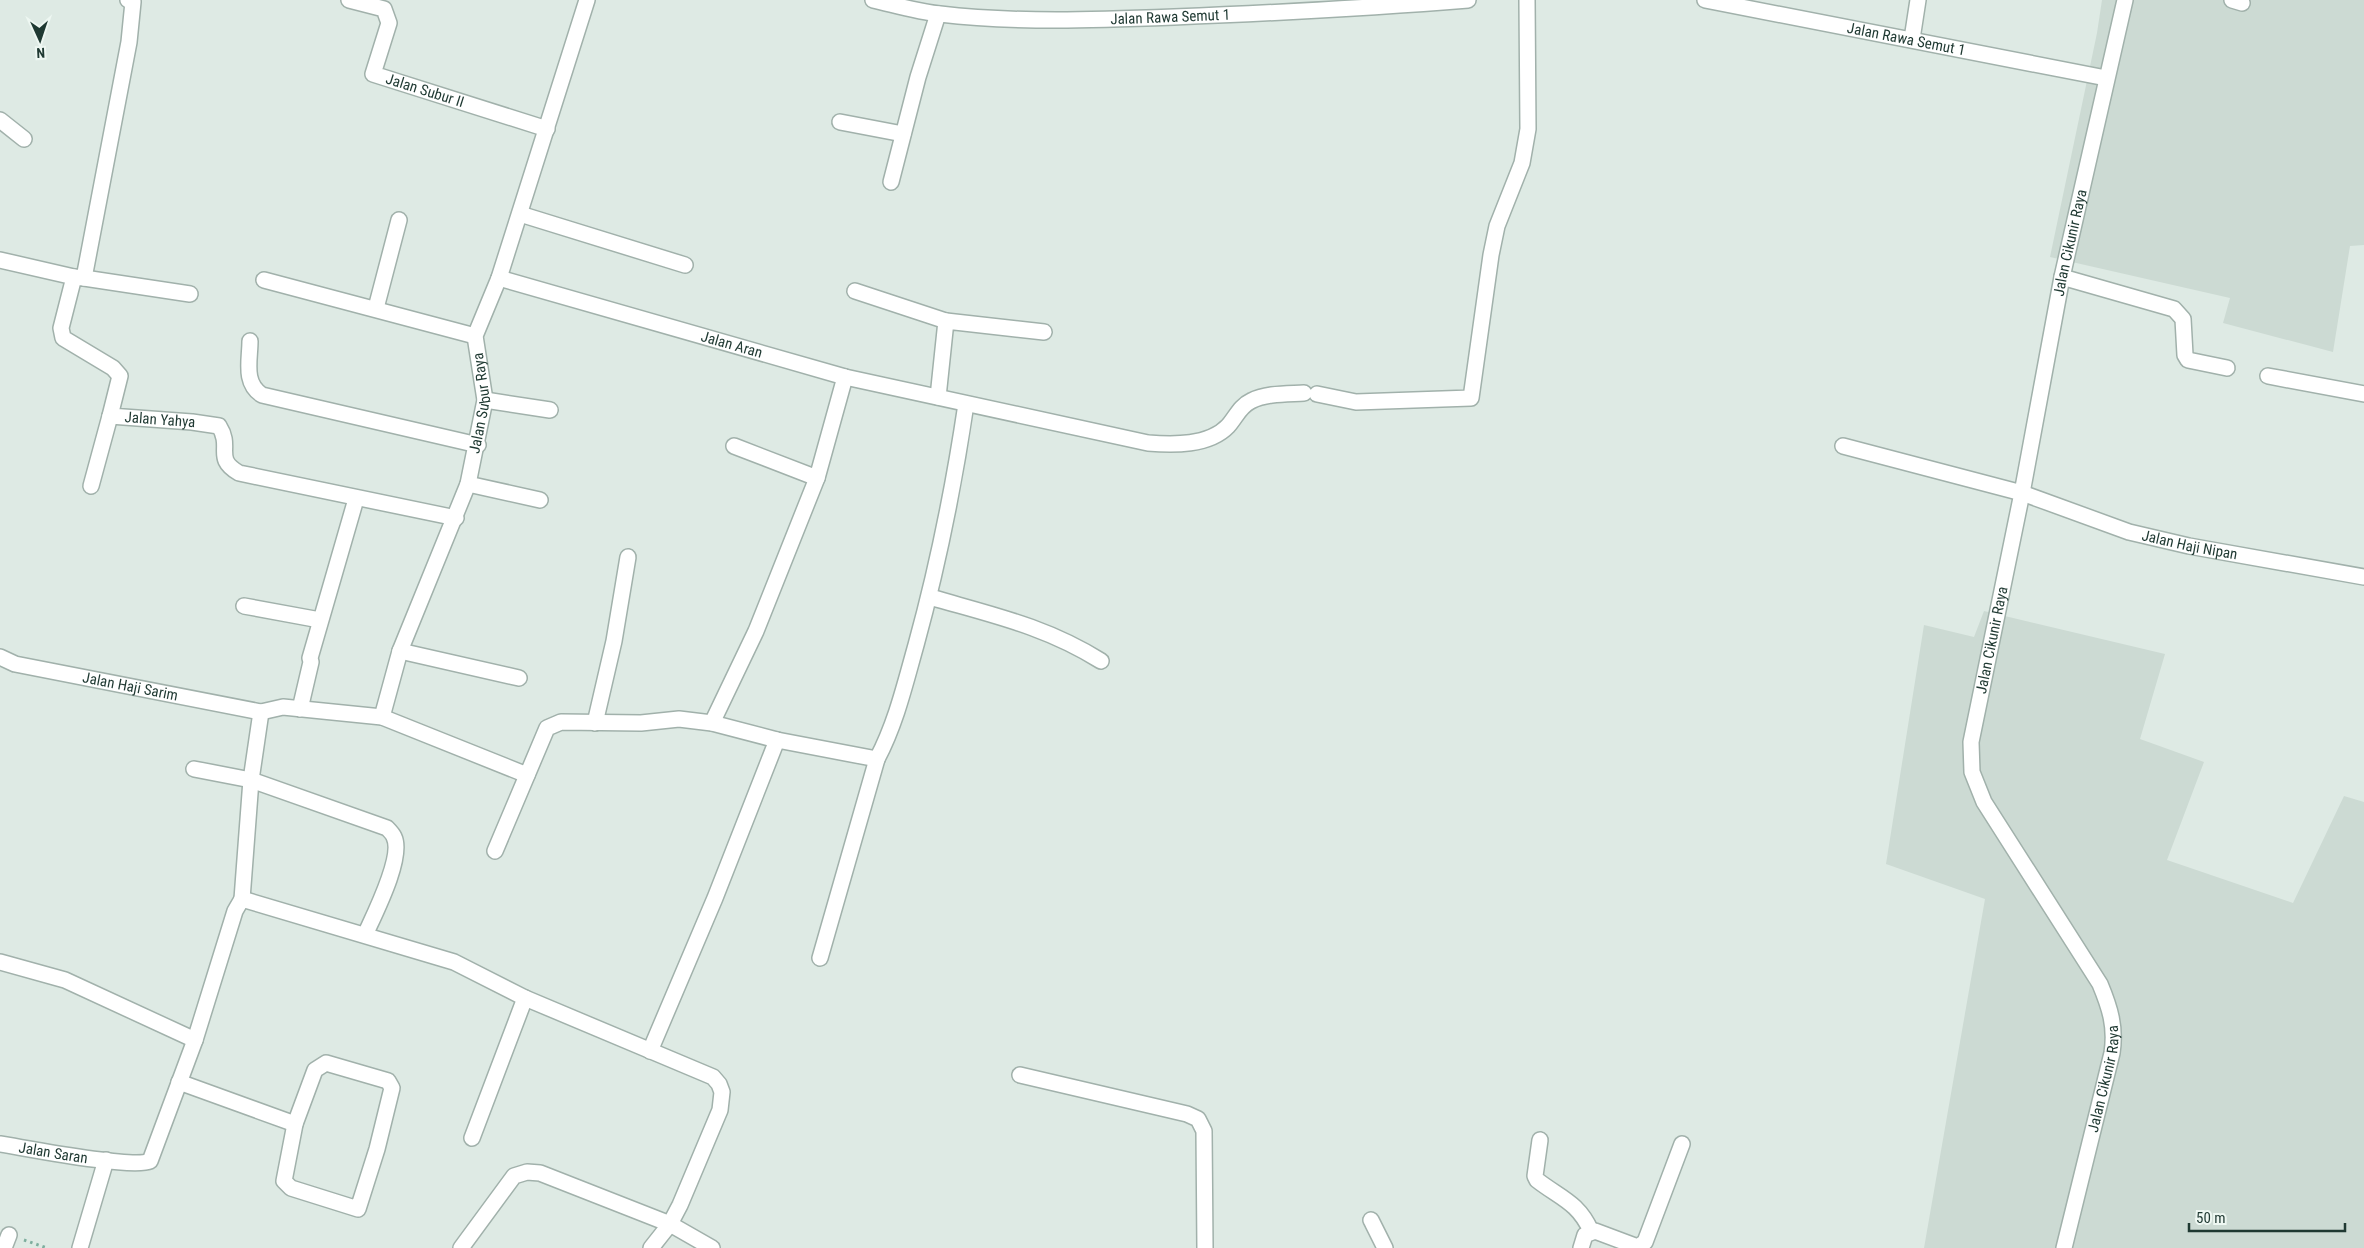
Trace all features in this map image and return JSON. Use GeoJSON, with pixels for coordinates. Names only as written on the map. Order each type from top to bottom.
{"type":"FeatureCollection","features":[{"type":"Feature","properties":{"kind":"street","name":"Jalan Yahya"},"geometry":{"type":"LineString","coordinates":[[128,0],[133,2],[129,42],[79,278],[61,328],[63,338],[113,368],[120,376],[110,416],[192,422],[219,426],[226,436],[224,459],[230,468],[239,473],[356,499],[456,518]]}},
{"type":"Feature","properties":{"kind":"street","name":"Jalan Subur II"},"geometry":{"type":"LineString","coordinates":[[350,0],[384,9],[388,16],[389,23],[373,74],[547,129]]}},
{"type":"Feature","properties":{"kind":"street","name":"Jalan Subur Raya"},"geometry":{"type":"LineString","coordinates":[[382,717],[400,651],[428,577],[456,518],[468,484],[478,445],[485,400],[476,336],[499,278],[587,0]]}},
{"type":"Feature","properties":{"kind":"street","name":"Jalan Rawa Semut 1"},"geometry":{"type":"LineString","coordinates":[[873,0],[938,14],[1027,19],[1119,19],[1376,7],[1468,0]]}},
{"type":"Feature","properties":{"kind":"street","name":"Jalan Aran"},"geometry":{"type":"LineString","coordinates":[[499,278],[845,378],[1132,440],[1161,444],[1182,443],[1208,438],[1227,426],[1244,405],[1253,400],[1310,394],[1356,402],[1471,398],[1490,255],[1497,226],[1526,149],[1528,129],[1527,0]]}},
{"type":"Feature","properties":{"kind":"street","name":"Jalan Rawa Semut 1"},"geometry":{"type":"LineString","coordinates":[[1705,0],[1748,3],[1912,39],[2106,78]]}},
{"type":"Feature","properties":{"kind":"street"},"geometry":{"type":"LineString","coordinates":[[1912,39],[1918,0]]}},
{"type":"Feature","properties":{"kind":"street","name":"Jalan Cikunir Raya"},"geometry":{"type":"LineString","coordinates":[[2064,1248],[2112,1053],[2114,1035],[2111,1011],[2100,984],[1984,802],[1972,772],[1970,757],[1971,742],[2022,493],[2062,277],[2125,0]]}},
{"type":"Feature","properties":{"kind":"street"},"geometry":{"type":"LineString","coordinates":[[891,182],[918,77],[938,14]]}},
{"type":"Feature","properties":{"kind":"street"},"geometry":{"type":"LineString","coordinates":[[0,120],[24,139]]}},
{"type":"Feature","properties":{"kind":"street"},"geometry":{"type":"LineString","coordinates":[[840,122],[903,134]]}},
{"type":"Feature","properties":{"kind":"street"},"geometry":{"type":"LineString","coordinates":[[520,214],[685,265]]}},
{"type":"Feature","properties":{"kind":"street"},"geometry":{"type":"LineString","coordinates":[[376,308],[399,220]]}},
{"type":"Feature","properties":{"kind":"street"},"geometry":{"type":"LineString","coordinates":[[0,260],[79,278],[190,294]]}},
{"type":"Feature","properties":{"kind":"street"},"geometry":{"type":"LineString","coordinates":[[2062,277],[2174,309],[2183,319],[2185,355],[2188,360],[2228,368]]}},
{"type":"Feature","properties":{"kind":"street"},"geometry":{"type":"LineString","coordinates":[[264,280],[376,308],[476,336]]}},
{"type":"Feature","properties":{"kind":"street"},"geometry":{"type":"LineString","coordinates":[[855,292],[946,321],[1044,332]]}},
{"type":"Feature","properties":{"kind":"street"},"geometry":{"type":"LineString","coordinates":[[938,397],[946,321]]}},
{"type":"Feature","properties":{"kind":"street"},"geometry":{"type":"LineString","coordinates":[[250,341],[249,379],[254,390],[262,395],[478,445]]}},
{"type":"Feature","properties":{"kind":"street"},"geometry":{"type":"LineString","coordinates":[[2268,376],[2364,394]]}},
{"type":"Feature","properties":{"kind":"street"},"geometry":{"type":"LineString","coordinates":[[712,723],[756,631],[816,478],[845,378]]}},
{"type":"Feature","properties":{"kind":"street"},"geometry":{"type":"LineString","coordinates":[[485,400],[550,410]]}},
{"type":"Feature","properties":{"kind":"street"},"geometry":{"type":"LineString","coordinates":[[820,958],[877,760],[890,735],[901,702],[930,598],[948,516],[966,404]]}},
{"type":"Feature","properties":{"kind":"street"},"geometry":{"type":"LineString","coordinates":[[92,486],[110,416]]}},
{"type":"Feature","properties":{"kind":"street"},"geometry":{"type":"LineString","coordinates":[[734,446],[816,478]]}},
{"type":"Feature","properties":{"kind":"street","name":"Jalan Haji Nipan"},"geometry":{"type":"LineString","coordinates":[[1843,446],[2022,493],[2129,532],[2189,546],[2364,577]]}},
{"type":"Feature","properties":{"kind":"street"},"geometry":{"type":"LineString","coordinates":[[468,484],[540,500]]}},
{"type":"Feature","properties":{"kind":"street"},"geometry":{"type":"LineString","coordinates":[[300,709],[320,620],[356,499]]}},
{"type":"Feature","properties":{"kind":"street"},"geometry":{"type":"LineString","coordinates":[[595,723],[614,640],[628,557]]}},
{"type":"Feature","properties":{"kind":"street"},"geometry":{"type":"LineString","coordinates":[[930,598],[1038,628],[1073,643],[1101,661]]}},
{"type":"Feature","properties":{"kind":"street"},"geometry":{"type":"LineString","coordinates":[[244,606],[320,620]]}},
{"type":"Feature","properties":{"kind":"street"},"geometry":{"type":"LineString","coordinates":[[400,651],[519,678]]}},
{"type":"Feature","properties":{"kind":"street","name":"Jalan Haji Sarim"},"geometry":{"type":"LineString","coordinates":[[0,657],[15,664],[261,712]]}},
{"type":"Feature","properties":{"kind":"street"},"geometry":{"type":"LineString","coordinates":[[295,1124],[179,1082],[195,1040],[235,911],[242,899],[251,780],[261,712],[283,707],[382,717],[527,775]]}},
{"type":"Feature","properties":{"kind":"street"},"geometry":{"type":"LineString","coordinates":[[495,851],[548,728],[553,724],[561,722],[641,723],[679,719],[712,723],[777,740],[877,760]]}},
{"type":"Feature","properties":{"kind":"street"},"geometry":{"type":"LineString","coordinates":[[650,1051],[715,898],[777,740]]}},
{"type":"Feature","properties":{"kind":"street"},"geometry":{"type":"LineString","coordinates":[[194,769],[251,780],[387,828],[395,837],[396,850],[389,883],[365,934]]}},
{"type":"Feature","properties":{"kind":"street"},"geometry":{"type":"LineString","coordinates":[[242,899],[454,962],[525,998],[713,1077],[719,1084],[722,1092],[720,1110],[701,1158],[670,1224],[651,1248]]}},
{"type":"Feature","properties":{"kind":"street"},"geometry":{"type":"LineString","coordinates":[[0,962],[65,980],[195,1040]]}},
{"type":"Feature","properties":{"kind":"street"},"geometry":{"type":"LineString","coordinates":[[472,1138],[525,998]]}},
{"type":"Feature","properties":{"kind":"street"},"geometry":{"type":"LineString","coordinates":[[322,1063],[390,1083],[392,1094],[358,1209],[291,1188],[285,1184],[284,1178],[295,1124],[314,1070],[322,1063]]}},
{"type":"Feature","properties":{"kind":"street"},"geometry":{"type":"LineString","coordinates":[[1020,1075],[1187,1114],[1198,1119],[1204,1131],[1205,1248]]}},
{"type":"Feature","properties":{"kind":"street","name":"Jalan Saran"},"geometry":{"type":"LineString","coordinates":[[0,1144],[106,1160],[142,1163],[150,1161],[179,1082]]}},
{"type":"Feature","properties":{"kind":"street"},"geometry":{"type":"LineString","coordinates":[[1540,1140],[1535,1176],[1537,1180],[1576,1206],[1585,1218],[1591,1231],[1635,1246],[1645,1242],[1682,1144]]}},
{"type":"Feature","properties":{"kind":"street"},"geometry":{"type":"LineString","coordinates":[[80,1248],[106,1160]]}},
{"type":"Feature","properties":{"kind":"street"},"geometry":{"type":"LineString","coordinates":[[461,1248],[514,1176],[520,1173],[540,1173],[670,1224],[712,1248]]}},
{"type":"Feature","properties":{"kind":"street"},"geometry":{"type":"LineString","coordinates":[[1371,1220],[1385,1248]]}},
{"type":"Feature","properties":{"kind":"street"},"geometry":{"type":"LineString","coordinates":[[1581,1248],[1585,1235],[1591,1231]]}},
{"type":"Feature","properties":{"kind":"path"},"geometry":{"type":"LineString","coordinates":[[6,1242],[47,1248]]}},
{"type":"Feature","properties":{"kind":"shaded area"},"geometry":{"type":"Polygon","coordinates":[[[2102,0],[2364,0],[2364,245],[2350,246],[2333,352],[2223,323],[2230,298],[2050,257],[2097,33],[2102,0]]]}},
{"type":"Feature","properties":{"kind":"shaded area"},"geometry":{"type":"Polygon","coordinates":[[[1984,611],[2165,654],[2140,739],[2204,762],[2167,860],[2293,903],[2344,796],[2364,802],[2364,1248],[1924,1248],[1985,899],[1886,864],[1924,625],[1974,637],[1984,611]]]}}]}
